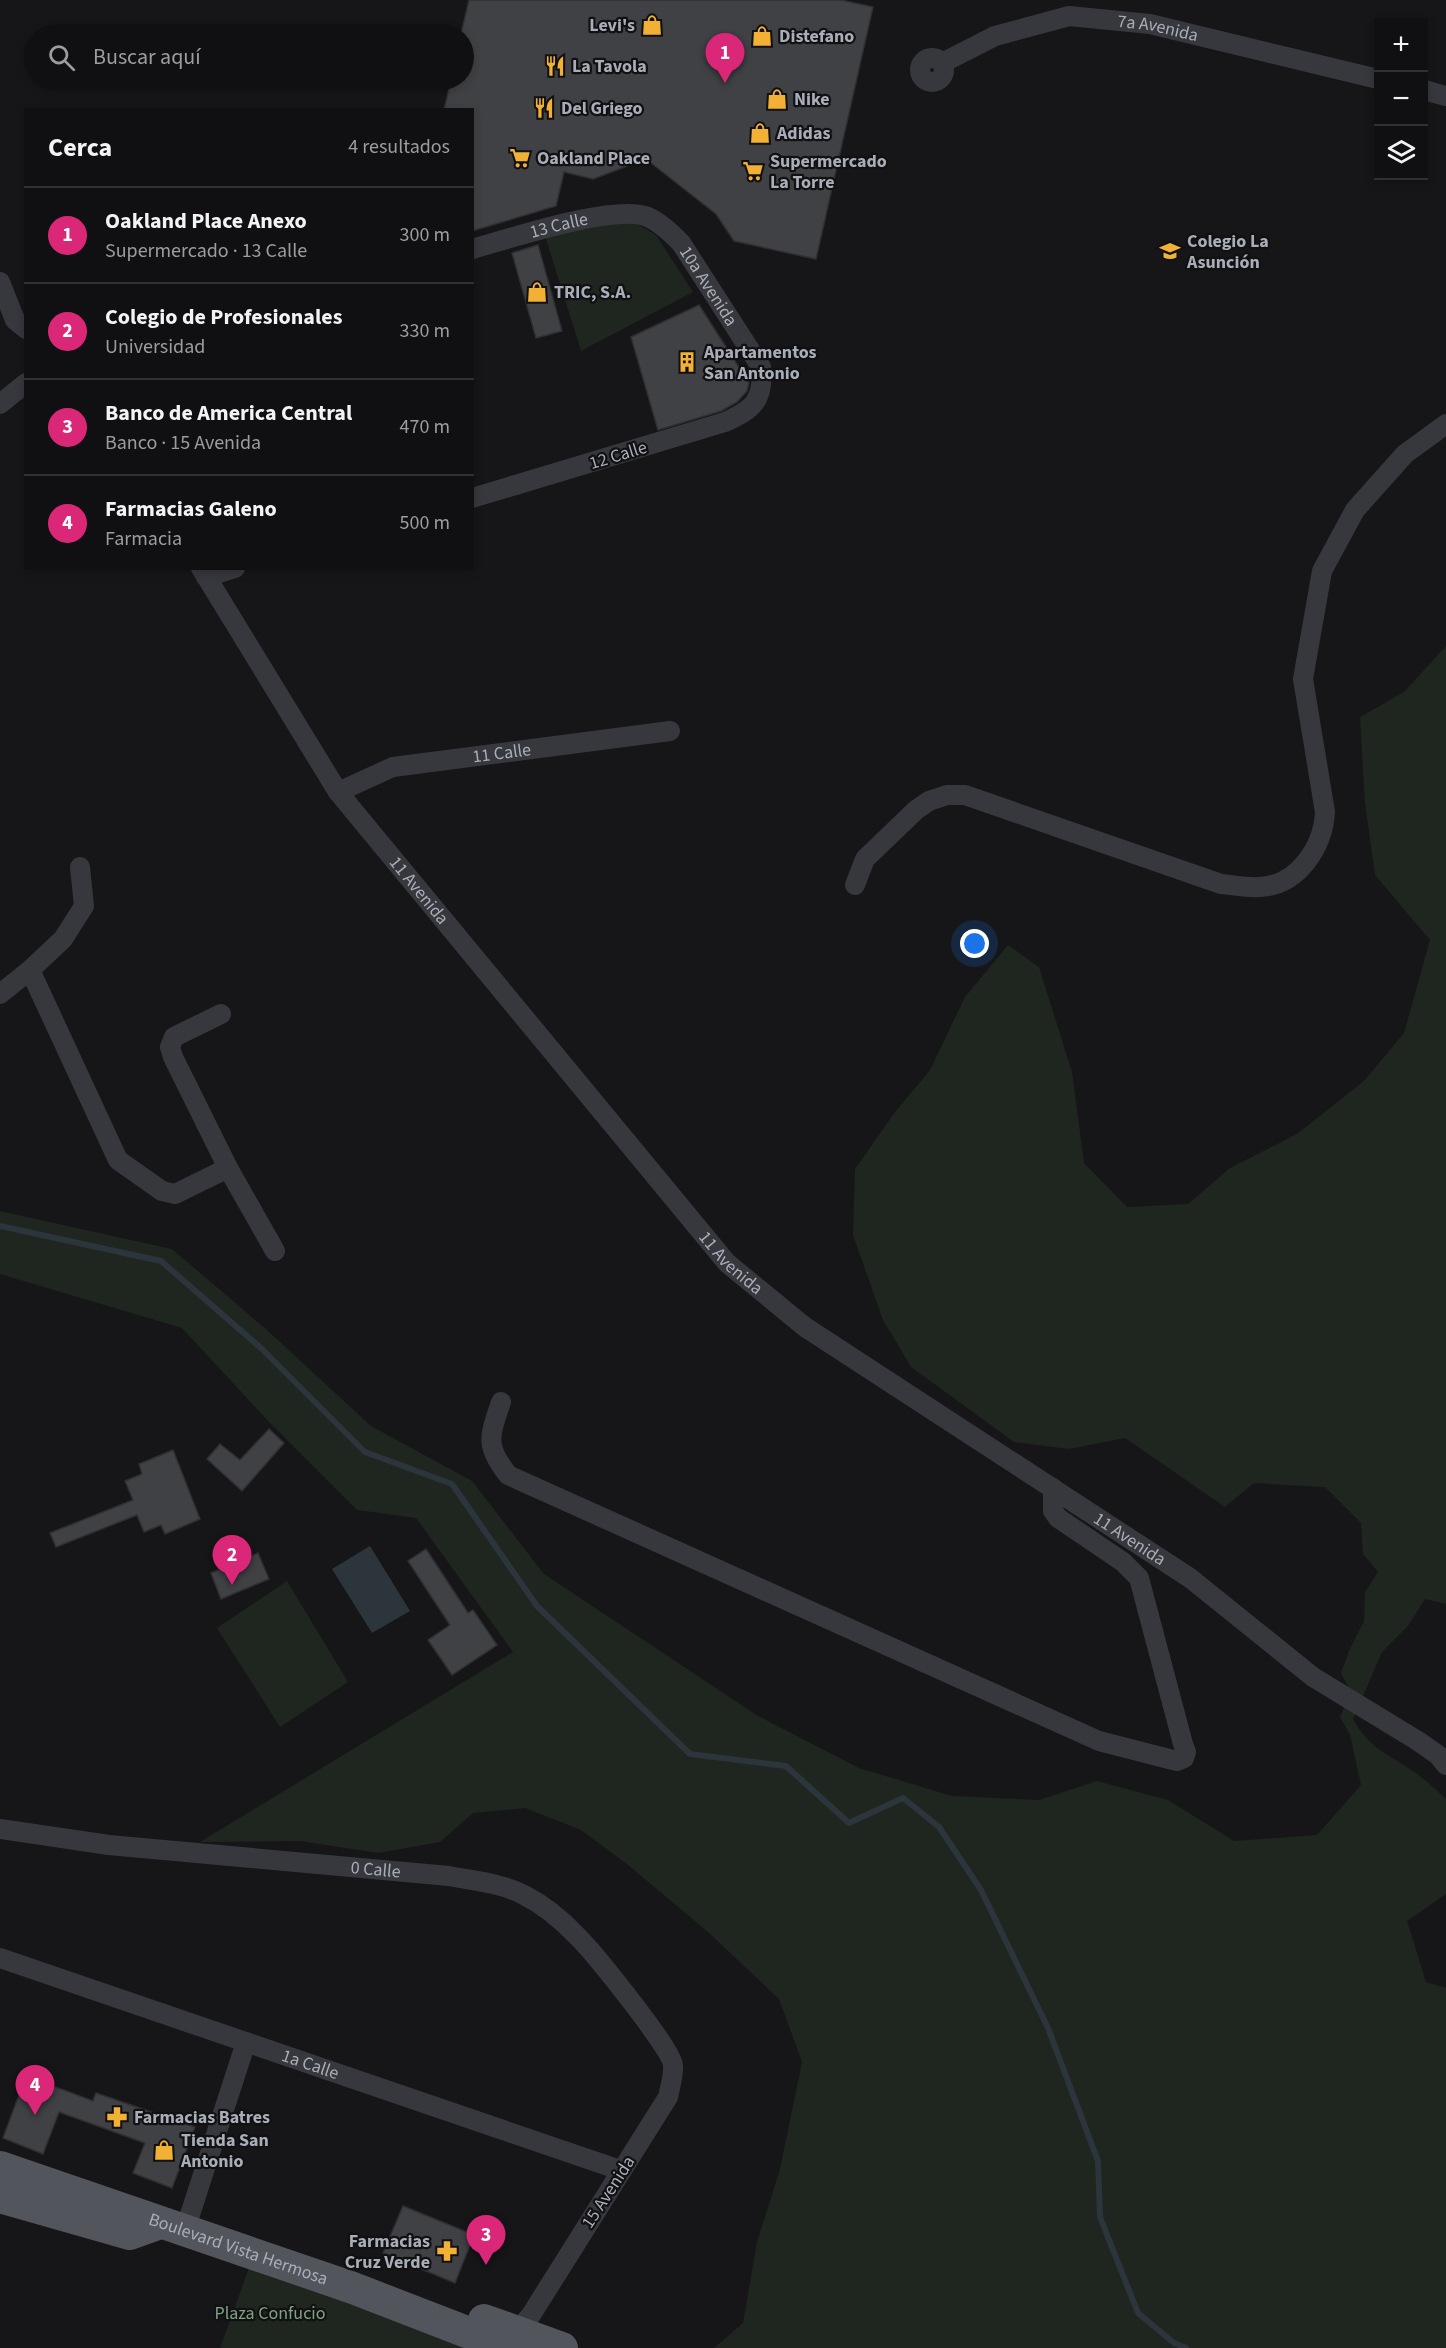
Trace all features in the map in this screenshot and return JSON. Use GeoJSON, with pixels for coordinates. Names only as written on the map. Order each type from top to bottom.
{"type":"FeatureCollection","features":[{"type":"Feature","properties":{"kind":"main road","name":"Boulevard Vista Hermosa"},"geometry":{"type":"LineString","coordinates":[[0,2167],[388,2301],[530,2336]]}},
{"type":"Feature","properties":{"kind":"main road"},"geometry":{"type":"LineString","coordinates":[[0,2197],[130,2234],[173,2226]]}},
{"type":"Feature","properties":{"kind":"street","name":"7a Avenida"},"geometry":{"type":"LineString","coordinates":[[942,63],[995,36],[1069,16],[1150,24],[1374,78]]}},
{"type":"Feature","properties":{"kind":"street"},"geometry":{"type":"LineString","coordinates":[[1428,91],[1446,96]]}},
{"type":"Feature","properties":{"kind":"street","name":"13 Calle"},"geometry":{"type":"LineString","coordinates":[[474,248],[550,226],[627,213],[647,217]]}},
{"type":"Feature","properties":{"kind":"street","name":"10a Avenida"},"geometry":{"type":"LineString","coordinates":[[647,217],[667,229],[681,243],[761,367],[763,386],[757,400]]}},
{"type":"Feature","properties":{"kind":"street"},"geometry":{"type":"LineString","coordinates":[[0,282],[15,320],[24,327]]}},
{"type":"Feature","properties":{"kind":"street"},"geometry":{"type":"LineString","coordinates":[[0,404],[24,385]]}},
{"type":"Feature","properties":{"kind":"street","name":"12 Calle"},"geometry":{"type":"LineString","coordinates":[[474,497],[725,422],[745,413],[757,400]]}},
{"type":"Feature","properties":{"kind":"street"},"geometry":{"type":"LineString","coordinates":[[855,885],[865,859],[916,810],[929,801],[946,795],[965,795],[1221,884],[1260,888],[1281,881],[1298,870],[1316,849],[1324,825],[1325,812],[1303,679],[1322,570],[1354,510],[1405,454],[1446,424]]}},
{"type":"Feature","properties":{"kind":"street"},"geometry":{"type":"LineString","coordinates":[[204,573],[223,570]]}},
{"type":"Feature","properties":{"kind":"street","name":"11 Avenida"},"geometry":{"type":"LineString","coordinates":[[204,573],[338,792],[727,1263],[805,1327],[1190,1578],[1313,1677],[1418,1741],[1438,1755],[1446,1765]]}},
{"type":"Feature","properties":{"kind":"street","name":"11 Calle"},"geometry":{"type":"LineString","coordinates":[[338,792],[393,767],[670,731]]}},
{"type":"Feature","properties":{"kind":"street"},"geometry":{"type":"LineString","coordinates":[[0,994],[63,939],[84,906],[81,867]]}},
{"type":"Feature","properties":{"kind":"street"},"geometry":{"type":"LineString","coordinates":[[30,970],[118,1160],[162,1191],[175,1194],[228,1168]]}},
{"type":"Feature","properties":{"kind":"street"},"geometry":{"type":"LineString","coordinates":[[221,1014],[174,1037],[170,1047],[228,1168],[275,1251]]}},
{"type":"Feature","properties":{"kind":"street"},"geometry":{"type":"LineString","coordinates":[[501,1402],[490,1437],[495,1458],[508,1475],[1099,1741],[1177,1761],[1184,1758],[1184,1744],[1139,1578],[1123,1562],[1058,1518],[1053,1511],[1053,1488]]}},
{"type":"Feature","properties":{"kind":"street","name":"0 Calle"},"geometry":{"type":"LineString","coordinates":[[0,1829],[109,1845],[449,1876],[523,1894],[550,1912],[578,1936],[648,2025],[674,2064]]}},
{"type":"Feature","properties":{"kind":"street","name":"1a Calle"},"geometry":{"type":"LineString","coordinates":[[0,1958],[620,2170]]}},
{"type":"Feature","properties":{"kind":"street"},"geometry":{"type":"LineString","coordinates":[[173,2226],[246,2042]]}},
{"type":"Feature","properties":{"kind":"street","name":"15 Avenida"},"geometry":{"type":"LineString","coordinates":[[530,2336],[620,2170],[648,2132],[668,2097],[674,2064]]}},
{"type":"Feature","properties":{"kind":"green space"},"geometry":{"type":"Polygon","coordinates":[[[625,217],[656,235],[693,292],[581,351],[543,229],[625,217]]]}},
{"type":"Feature","properties":{"kind":"green space"},"geometry":{"type":"Polygon","coordinates":[[[1446,646],[1446,1604],[1425,1599],[1408,1626],[1382,1652],[1353,1719],[1374,1745],[1421,1777],[1446,1799],[1446,1894],[1407,1921],[1426,1982],[1446,1988],[1446,2348],[714,2348],[743,2323],[757,2242],[780,2169],[802,2062],[779,1999],[708,1932],[627,1864],[581,1830],[525,1808],[473,1813],[440,1842],[378,1853],[300,1841],[200,1842],[513,1652],[416,1518],[357,1510],[268,1421],[182,1328],[0,1274],[0,1211],[172,1249],[267,1330],[371,1426],[472,1481],[544,1574],[758,1716],[859,1768],[952,1796],[1039,1800],[1097,1781],[1168,1800],[1234,1841],[1317,1835],[1361,1785],[1350,1735],[1340,1717],[1351,1692],[1341,1673],[1364,1621],[1365,1592],[1378,1572],[1363,1554],[1361,1523],[1325,1487],[1254,1483],[1225,1507],[1125,1438],[1069,1449],[1014,1442],[911,1367],[883,1320],[853,1235],[855,1169],[895,1112],[930,1070],[965,997],[1008,945],[1039,967],[1072,1072],[1084,1163],[1127,1207],[1188,1204],[1230,1168],[1297,1134],[1364,1081],[1404,1033],[1430,940],[1375,875],[1365,803],[1360,717],[1404,692],[1446,646]]]}},
{"type":"Feature","properties":{"kind":"green space"},"geometry":{"type":"Polygon","coordinates":[[[287,1581],[348,1682],[280,1727],[217,1628],[287,1581]]]}},
{"type":"Feature","properties":{"kind":"green space","name":"Plaza Confucio"},"geometry":{"type":"Polygon","coordinates":[[[249,2268],[480,2348],[220,2348],[249,2268]]]}},
{"type":"Feature","properties":{"kind":"shaded area"},"geometry":{"type":"Polygon","coordinates":[[[370,1546],[410,1611],[372,1633],[332,1569],[370,1546]]]}},
{"type":"Feature","properties":{"kind":"building"},"geometry":{"type":"Polygon","coordinates":[[[469,0],[841,0],[873,7],[816,259],[734,241],[716,214],[646,159],[593,179],[564,172],[556,206],[474,230],[474,108],[444,108],[449,90],[474,90],[474,24],[463,24],[469,0]]]}},
{"type":"Feature","properties":{"kind":"building","name":"TRIC, S.A."},"geometry":{"type":"Polygon","coordinates":[[[538,245],[562,331],[536,338],[512,253],[538,245]]]}},
{"type":"Feature","properties":{"kind":"building","name":"Apartamentos San Antonio"},"geometry":{"type":"Polygon","coordinates":[[[699,305],[749,383],[747,391],[737,402],[721,411],[658,430],[631,337],[699,305]]]}},
{"type":"Feature","properties":{"kind":"building"},"geometry":{"type":"Polygon","coordinates":[[[269,1429],[284,1443],[242,1491],[207,1459],[220,1444],[240,1460],[269,1429]]]}},
{"type":"Feature","properties":{"kind":"building"},"geometry":{"type":"Polygon","coordinates":[[[173,1450],[200,1519],[165,1534],[161,1525],[144,1532],[137,1515],[56,1547],[50,1533],[133,1500],[125,1481],[142,1474],[139,1464],[173,1450]]]}},
{"type":"Feature","properties":{"kind":"building"},"geometry":{"type":"Polygon","coordinates":[[[426,1549],[468,1613],[473,1610],[497,1645],[452,1675],[428,1640],[450,1625],[408,1561],[426,1549]]]}},
{"type":"Feature","properties":{"kind":"building"},"geometry":{"type":"Polygon","coordinates":[[[258,1553],[269,1579],[221,1599],[211,1573],[258,1553]]]}},
{"type":"Feature","properties":{"kind":"building"},"geometry":{"type":"Polygon","coordinates":[[[26,2076],[93,2101],[96,2093],[195,2127],[172,2188],[133,2173],[145,2143],[59,2112],[43,2154],[3,2138],[26,2076]]]}},
{"type":"Feature","properties":{"kind":"building"},"geometry":{"type":"Polygon","coordinates":[[[403,2206],[474,2235],[455,2283],[383,2253],[403,2206]]]}},
{"type":"Feature","properties":{"kind":"waterway"},"geometry":{"type":"LineString","coordinates":[[0,1226],[161,1261],[262,1349],[365,1452],[452,1484],[537,1606],[690,1754],[786,1766],[849,1823],[903,1798],[939,1827],[981,1890],[1048,2028],[1098,2161],[1100,2217],[1138,2313],[1174,2343],[1186,2348]]}},
{"type":"Feature","properties":{"kind":"place","name":"Levi's"},"geometry":{"type":"Point","coordinates":[652,25]}},
{"type":"Feature","properties":{"kind":"place","name":"Distefano"},"geometry":{"type":"Point","coordinates":[762,36]}},
{"type":"Feature","properties":{"kind":"place","name":"La Tavola"},"geometry":{"type":"Point","coordinates":[555,66]}},
{"type":"Feature","properties":{"kind":"place","name":"Oakland Place Anexo"},"geometry":{"type":"Point","coordinates":[725,83]}},
{"type":"Feature","properties":{"kind":"place","name":"Nike"},"geometry":{"type":"Point","coordinates":[777,99]}},
{"type":"Feature","properties":{"kind":"place","name":"Del Griego"},"geometry":{"type":"Point","coordinates":[544,108]}},
{"type":"Feature","properties":{"kind":"place","name":"Adidas"},"geometry":{"type":"Point","coordinates":[760,133]}},
{"type":"Feature","properties":{"kind":"place","name":"Oakland Place"},"geometry":{"type":"Point","coordinates":[520,158]}},
{"type":"Feature","properties":{"kind":"place","name":"Supermercado La Torre"},"geometry":{"type":"Point","coordinates":[753,171]}},
{"type":"Feature","properties":{"kind":"place","name":"Colegio La Asunción"},"geometry":{"type":"Point","coordinates":[1170,251]}},
{"type":"Feature","properties":{"kind":"place","name":"TRIC, S.A."},"geometry":{"type":"Point","coordinates":[537,292]}},
{"type":"Feature","properties":{"kind":"place","name":"Apartamentos San Antonio"},"geometry":{"type":"Point","coordinates":[687,362]}},
{"type":"Feature","properties":{"kind":"place","name":"Colegio de Profesionales"},"geometry":{"type":"Point","coordinates":[232,1585]}},
{"type":"Feature","properties":{"kind":"place","name":"Farmacias Galeno"},"geometry":{"type":"Point","coordinates":[35,2115]}},
{"type":"Feature","properties":{"kind":"place","name":"Farmacias Batres"},"geometry":{"type":"Point","coordinates":[117,2117]}},
{"type":"Feature","properties":{"kind":"place","name":"Tienda San Antonio"},"geometry":{"type":"Point","coordinates":[164,2150]}},
{"type":"Feature","properties":{"kind":"place","name":"Farmacias Cruz Verde"},"geometry":{"type":"Point","coordinates":[447,2251]}},
{"type":"Feature","properties":{"kind":"place","name":"Banco de America Central"},"geometry":{"type":"Point","coordinates":[486,2265]}}]}
